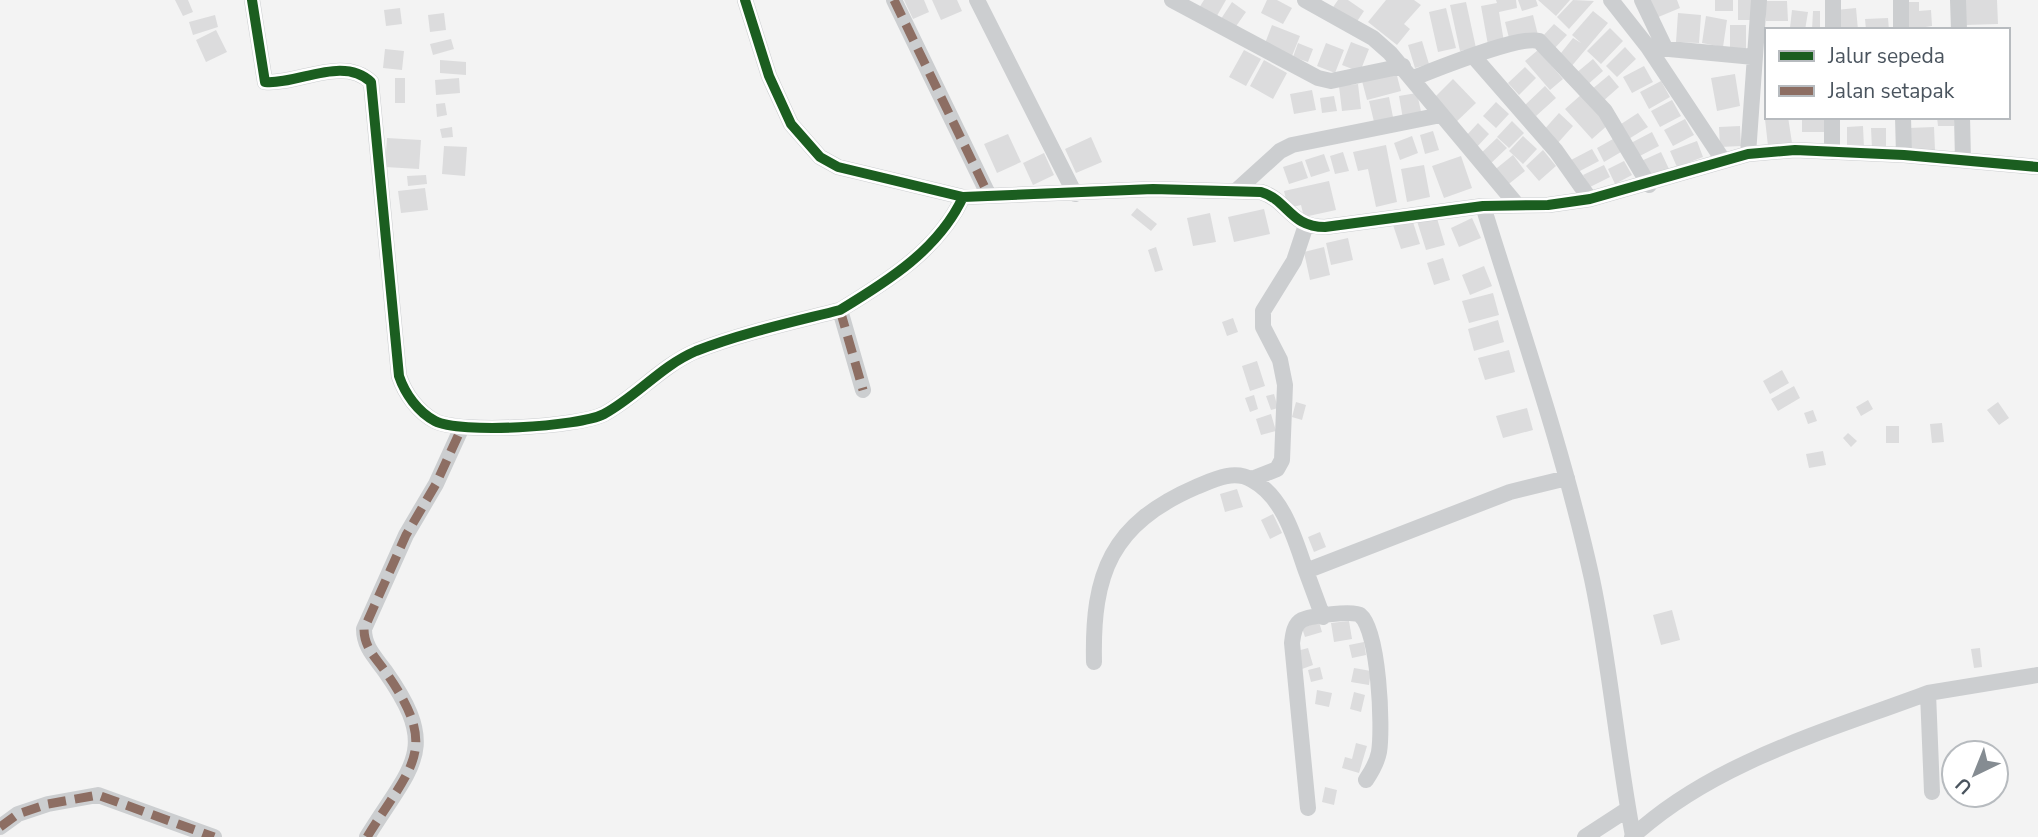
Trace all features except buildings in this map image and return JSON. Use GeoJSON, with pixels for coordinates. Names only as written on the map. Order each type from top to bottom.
{"type":"FeatureCollection","features":[{"type":"Feature","properties":{"kind":"street"},"geometry":{"type":"LineString","coordinates":[[252,0],[265,82],[327,72],[358,72],[371,82],[399,376],[409,397],[432,420],[463,427],[586,421],[608,411],[651,378],[695,352],[840,310],[877,287],[920,253],[946,227],[963,197]]}},
{"type":"Feature","properties":{"kind":"street"},"geometry":{"type":"LineString","coordinates":[[745,0],[776,96],[791,124],[820,157],[855,173],[963,197],[1153,189],[1261,192],[1271,196],[1306,225],[1325,227],[1483,206],[1590,199],[1649,185],[1748,154],[1795,150],[1903,155],[2038,167]]}},
{"type":"Feature","properties":{"kind":"street"},"geometry":{"type":"LineString","coordinates":[[894,0],[989,196]]}},
{"type":"Feature","properties":{"kind":"street"},"geometry":{"type":"LineString","coordinates":[[977,0],[1075,194]]}},
{"type":"Feature","properties":{"kind":"street"},"geometry":{"type":"LineString","coordinates":[[1172,0],[1318,78],[1331,81],[1408,72],[1474,57],[1526,40],[1542,43],[1605,111],[1649,185]]}},
{"type":"Feature","properties":{"kind":"street"},"geometry":{"type":"LineString","coordinates":[[1305,0],[1373,38],[1408,72],[1517,205]]}},
{"type":"Feature","properties":{"kind":"street"},"geometry":{"type":"LineString","coordinates":[[1611,0],[1648,47],[1723,160]]}},
{"type":"Feature","properties":{"kind":"street"},"geometry":{"type":"LineString","coordinates":[[1642,0],[1665,48]]}},
{"type":"Feature","properties":{"kind":"street"},"geometry":{"type":"LineString","coordinates":[[1748,154],[1759,0]]}},
{"type":"Feature","properties":{"kind":"street"},"geometry":{"type":"LineString","coordinates":[[1833,28],[1834,0]]}},
{"type":"Feature","properties":{"kind":"street"},"geometry":{"type":"LineString","coordinates":[[1901,0],[1901,28]]}},
{"type":"Feature","properties":{"kind":"street"},"geometry":{"type":"LineString","coordinates":[[1958,0],[1959,28]]}},
{"type":"Feature","properties":{"kind":"street"},"geometry":{"type":"LineString","coordinates":[[1648,47],[1754,57]]}},
{"type":"Feature","properties":{"kind":"street"},"geometry":{"type":"LineString","coordinates":[[1474,57],[1556,151],[1590,199]]}},
{"type":"Feature","properties":{"kind":"street"},"geometry":{"type":"LineString","coordinates":[[1236,191],[1280,152],[1292,145],[1441,115]]}},
{"type":"Feature","properties":{"kind":"street"},"geometry":{"type":"LineString","coordinates":[[1832,119],[1832,152]]}},
{"type":"Feature","properties":{"kind":"street"},"geometry":{"type":"LineString","coordinates":[[1903,119],[1903,155]]}},
{"type":"Feature","properties":{"kind":"street"},"geometry":{"type":"LineString","coordinates":[[1962,119],[1963,160]]}},
{"type":"Feature","properties":{"kind":"street"},"geometry":{"type":"LineString","coordinates":[[1483,206],[1567,478],[1603,632],[1633,836],[1661,813],[1741,765],[1928,693],[2038,675]]}},
{"type":"Feature","properties":{"kind":"street"},"geometry":{"type":"LineString","coordinates":[[1252,479],[1277,469],[1282,460],[1285,385],[1280,360],[1262,320],[1266,302],[1294,261],[1306,225]]}},
{"type":"Feature","properties":{"kind":"street"},"geometry":{"type":"LineString","coordinates":[[840,310],[863,390]]}},
{"type":"Feature","properties":{"kind":"street"},"geometry":{"type":"LineString","coordinates":[[368,837],[418,749],[408,706],[369,650],[365,628],[406,535],[436,484],[463,427]]}},
{"type":"Feature","properties":{"kind":"street"},"geometry":{"type":"LineString","coordinates":[[1094,662],[1096,599],[1107,565],[1127,532],[1163,503],[1220,477],[1235,475],[1252,479],[1274,501],[1287,522],[1323,617]]}},
{"type":"Feature","properties":{"kind":"street"},"geometry":{"type":"LineString","coordinates":[[1306,571],[1510,492],[1567,478]]}},
{"type":"Feature","properties":{"kind":"street"},"geometry":{"type":"LineString","coordinates":[[1308,808],[1292,643],[1293,633],[1301,620],[1343,612],[1360,615],[1374,649],[1381,727],[1379,751],[1374,768],[1366,780]]}},
{"type":"Feature","properties":{"kind":"street"},"geometry":{"type":"LineString","coordinates":[[1928,693],[1932,792]]}},
{"type":"Feature","properties":{"kind":"street"},"geometry":{"type":"LineString","coordinates":[[0,827],[18,814],[48,804],[98,795],[214,837]]}},
{"type":"Feature","properties":{"kind":"street"},"geometry":{"type":"LineString","coordinates":[[1585,837],[1628,809]]}},
{"type":"Feature","properties":{"kind":"marked path"},"geometry":{"type":"LineString","coordinates":[[894,0],[989,196]]}},
{"type":"Feature","properties":{"kind":"marked path"},"geometry":{"type":"LineString","coordinates":[[840,310],[863,390]]}},
{"type":"Feature","properties":{"kind":"marked path"},"geometry":{"type":"LineString","coordinates":[[367,837],[407,773],[414,756],[416,739],[412,720],[402,698],[371,652],[364,629],[406,535],[436,484],[462,427]]}},
{"type":"Feature","properties":{"kind":"marked path"},"geometry":{"type":"LineString","coordinates":[[0,827],[18,814],[48,804],[98,795],[214,837]]}},
{"type":"Feature","properties":{"kind":"cycle path"},"geometry":{"type":"LineString","coordinates":[[252,0],[265,82],[334,71],[360,74],[371,82],[399,376],[418,408],[435,421],[448,425],[519,427],[591,419],[616,407],[671,365],[696,351],[749,333],[840,310],[911,262],[940,233],[963,197]]}},
{"type":"Feature","properties":{"kind":"cycle path"},"geometry":{"type":"LineString","coordinates":[[745,0],[769,76],[791,124],[820,157],[838,167],[963,197],[1153,189],[1261,192],[1304,223],[1325,227],[1483,206],[1548,205],[1590,199],[1748,154],[1795,150],[1904,155],[2038,167]]}}]}
